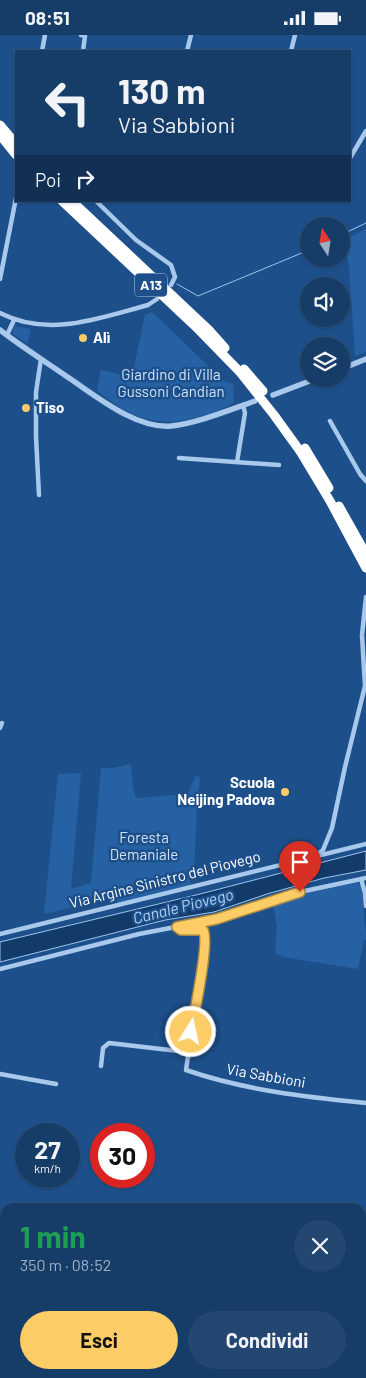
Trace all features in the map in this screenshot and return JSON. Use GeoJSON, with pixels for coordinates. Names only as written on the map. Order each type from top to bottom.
{"type":"FeatureCollection","features":[{"type":"Feature","properties":{"kind":"highway"},"geometry":{"type":"LineString","coordinates":[[0,125],[15,143]]}},
{"type":"Feature","properties":{"kind":"highway"},"geometry":{"type":"LineString","coordinates":[[0,135],[15,154]]}},
{"type":"Feature","properties":{"kind":"highway","name":"A13"},"geometry":{"type":"LineString","coordinates":[[63,202],[241,370]]}},
{"type":"Feature","properties":{"kind":"highway","name":"A13"},"geometry":{"type":"LineString","coordinates":[[73,202],[208,330],[321,473],[366,554]]}},
{"type":"Feature","properties":{"kind":"highway","name":"A13"},"geometry":{"type":"LineString","coordinates":[[302,449],[366,568]]}},
{"type":"Feature","properties":{"kind":"street"},"geometry":{"type":"LineString","coordinates":[[42,50],[45,35]]}},
{"type":"Feature","properties":{"kind":"street"},"geometry":{"type":"LineString","coordinates":[[81,35],[86,36],[83,50]]}},
{"type":"Feature","properties":{"kind":"street"},"geometry":{"type":"LineString","coordinates":[[187,50],[191,35]]}},
{"type":"Feature","properties":{"kind":"street"},"geometry":{"type":"LineString","coordinates":[[292,50],[296,35]]}},
{"type":"Feature","properties":{"kind":"street"},"geometry":{"type":"LineString","coordinates":[[351,156],[366,131]]}},
{"type":"Feature","properties":{"kind":"street"},"geometry":{"type":"LineString","coordinates":[[0,279],[15,202]]}},
{"type":"Feature","properties":{"kind":"street"},"geometry":{"type":"LineString","coordinates":[[97,202],[136,239],[171,265],[175,277],[171,285]]}},
{"type":"Feature","properties":{"kind":"street"},"geometry":{"type":"LineString","coordinates":[[0,313],[14,320],[48,326],[76,324],[148,305],[157,299]]}},
{"type":"Feature","properties":{"kind":"street"},"geometry":{"type":"LineString","coordinates":[[7,335],[14,320]]}},
{"type":"Feature","properties":{"kind":"street"},"geometry":{"type":"LineString","coordinates":[[0,330],[119,411],[147,423],[170,426],[185,423],[255,401]]}},
{"type":"Feature","properties":{"kind":"street"},"geometry":{"type":"LineString","coordinates":[[39,495],[36,392],[40,359]]}},
{"type":"Feature","properties":{"kind":"street"},"geometry":{"type":"LineString","coordinates":[[350,365],[366,359]]}},
{"type":"Feature","properties":{"kind":"street"},"geometry":{"type":"LineString","coordinates":[[273,395],[300,385]]}},
{"type":"Feature","properties":{"kind":"street"},"geometry":{"type":"LineString","coordinates":[[237,462],[244,405]]}},
{"type":"Feature","properties":{"kind":"street"},"geometry":{"type":"LineString","coordinates":[[330,421],[360,474],[366,481]]}},
{"type":"Feature","properties":{"kind":"street"},"geometry":{"type":"LineString","coordinates":[[179,458],[279,465]]}},
{"type":"Feature","properties":{"kind":"street"},"geometry":{"type":"LineString","coordinates":[[312,857],[323,850],[332,828],[365,686],[362,649],[366,597]]}},
{"type":"Feature","properties":{"kind":"street","name":"Via Argine Sinistro del Piovego"},"geometry":{"type":"LineString","coordinates":[[0,934],[366,844]]}},
{"type":"Feature","properties":{"kind":"street"},"geometry":{"type":"LineString","coordinates":[[0,969],[139,934],[217,919],[300,892],[364,879],[366,906]]}},
{"type":"Feature","properties":{"kind":"street","name":"Via Sabbioni"},"geometry":{"type":"LineString","coordinates":[[177,927],[181,930],[203,930],[206,935],[187,1052],[186,1070],[255,1089],[366,1103]]}},
{"type":"Feature","properties":{"kind":"street"},"geometry":{"type":"LineString","coordinates":[[101,1066],[104,1048],[109,1043],[187,1052]]}},
{"type":"Feature","properties":{"kind":"street"},"geometry":{"type":"LineString","coordinates":[[0,1074],[56,1085]]}},
{"type":"Feature","properties":{"kind":"green space"},"geometry":{"type":"Polygon","coordinates":[[[366,229],[366,352],[355,356],[349,267],[350,237],[366,229]]]}},
{"type":"Feature","properties":{"kind":"green space","name":"Giardino di Villa Gussoni Candian"},"geometry":{"type":"Polygon","coordinates":[[[152,312],[224,381],[233,384],[234,403],[207,415],[166,422],[140,417],[126,411],[97,391],[101,370],[132,377],[145,315],[152,312]]]}},
{"type":"Feature","properties":{"kind":"green space"},"geometry":{"type":"Polygon","coordinates":[[[15,326],[31,329],[27,344],[14,334],[13,329],[15,326]]]}},
{"type":"Feature","properties":{"kind":"green space","name":"Foresta Demaniale"},"geometry":{"type":"Polygon","coordinates":[[[131,764],[133,788],[136,798],[187,794],[196,776],[200,777],[194,872],[189,879],[192,886],[119,905],[116,898],[44,914],[58,774],[81,773],[71,889],[91,883],[101,768],[131,764]]]}},
{"type":"Feature","properties":{"kind":"green space"},"geometry":{"type":"Polygon","coordinates":[[[356,882],[362,890],[366,935],[358,969],[283,957],[275,953],[277,927],[273,903],[356,882]]]}},
{"type":"Feature","properties":{"kind":"water","name":"Canale Piovego"},"geometry":{"type":"Polygon","coordinates":[[[366,851],[366,870],[324,878],[267,894],[214,912],[165,920],[0,962],[0,942],[200,894],[366,851]]]}},
{"type":"Feature","properties":{"kind":"waterway"},"geometry":{"type":"LineString","coordinates":[[350,231],[366,223]]}},
{"type":"Feature","properties":{"kind":"waterway"},"geometry":{"type":"LineString","coordinates":[[177,284],[198,296],[300,254]]}},
{"type":"Feature","properties":{"kind":"place","name":"Alì"},"geometry":{"type":"Point","coordinates":[83,338]}},
{"type":"Feature","properties":{"kind":"place","name":"Tiso"},"geometry":{"type":"Point","coordinates":[26,408]}},
{"type":"Feature","properties":{"kind":"place","name":"Scuola Neijing Padova"},"geometry":{"type":"Point","coordinates":[285,792]}},
{"type":"Feature","properties":{"kind":"route"},"geometry":{"type":"LineString","coordinates":[[191,1032],[206,935],[203,930],[181,930],[177,927],[217,919],[300,892]]}}]}
